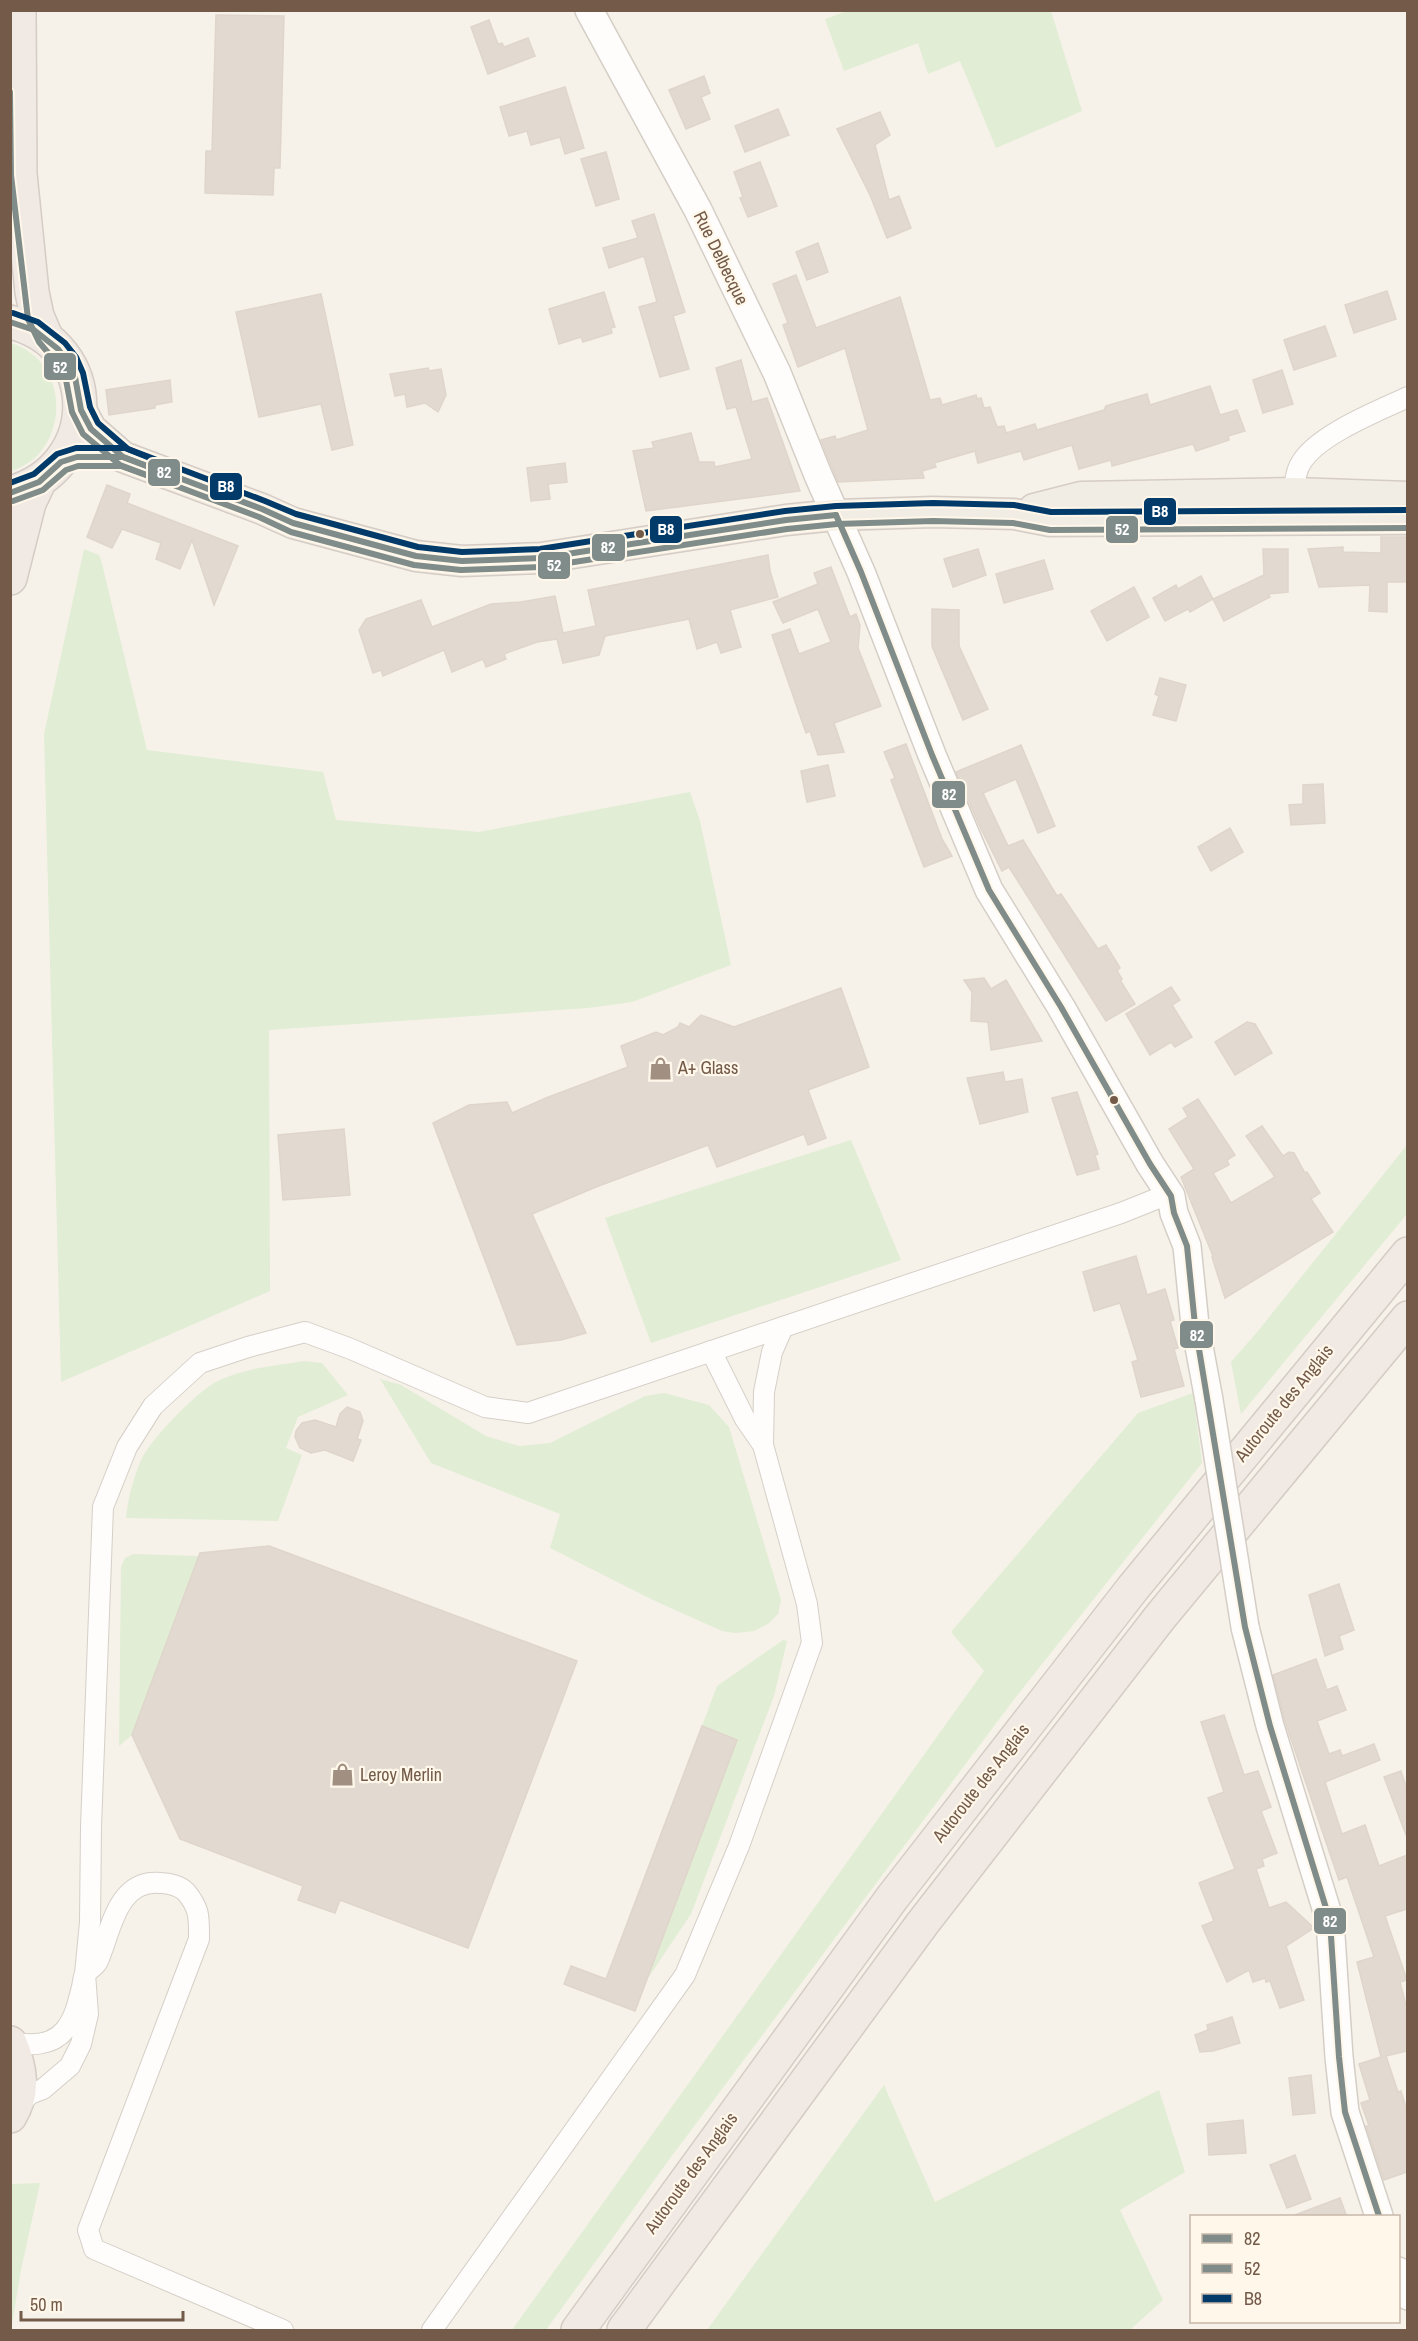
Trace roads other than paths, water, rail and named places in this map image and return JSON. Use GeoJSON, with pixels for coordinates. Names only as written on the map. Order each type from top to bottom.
{"type":"FeatureCollection","features":[{"type":"Feature","properties":{"kind":"highway"},"geometry":{"type":"LineString","coordinates":[[19,10],[20,174],[32,292],[37,316],[46,338]]}},
{"type":"Feature","properties":{"kind":"highway"},"geometry":{"type":"LineString","coordinates":[[10,322],[21,324],[46,338],[68,362],[79,393],[81,410],[75,438],[37,479],[28,503],[10,578]]}},
{"type":"Feature","properties":{"kind":"highway","name":"Autoroute des Anglais"},"geometry":{"type":"LineString","coordinates":[[579,2331],[644,2238],[892,1898],[1133,1588],[1407,1254]]}},
{"type":"Feature","properties":{"kind":"highway","name":"Autoroute des Anglais"},"geometry":{"type":"LineString","coordinates":[[624,2331],[922,1924],[1161,1616],[1407,1318]]}},
{"type":"Feature","properties":{"kind":"highway"},"geometry":{"type":"LineString","coordinates":[[10,2043],[19,2064],[20,2075],[20,2086],[13,2112]]}},
{"type":"Feature","properties":{"kind":"main road"},"geometry":{"type":"LineString","coordinates":[[81,410],[91,429],[123,457]]}},
{"type":"Feature","properties":{"kind":"main road"},"geometry":{"type":"LineString","coordinates":[[37,479],[77,457],[123,457],[262,508],[293,523],[416,556],[462,561],[541,558],[786,520],[836,515],[933,512],[1014,514],[1081,497],[1294,506],[1407,519]]}},
{"type":"Feature","properties":{"kind":"main road"},"geometry":{"type":"LineString","coordinates":[[1294,506],[1407,497]]}},
{"type":"Feature","properties":{"kind":"street","name":"Rue Delbecque"},"geometry":{"type":"LineString","coordinates":[[589,10],[698,210],[777,373],[861,572],[932,755],[989,890],[1061,1007],[1150,1164],[1171,1196],[1174,1213],[1187,1246],[1195,1325],[1245,1627],[1270,1726],[1330,1921],[1345,2112],[1378,2215]]}},
{"type":"Feature","properties":{"kind":"street"},"geometry":{"type":"LineString","coordinates":[[1294,506],[1300,464],[1314,447],[1357,420],[1407,397]]}},
{"type":"Feature","properties":{"kind":"street"},"geometry":{"type":"LineString","coordinates":[[13,2112],[30,2094],[43,2089],[70,2066],[81,2044],[88,2014],[86,1974],[90,1922],[91,1816],[104,1507],[127,1447],[153,1406],[200,1363],[305,1332],[351,1349],[484,1407],[528,1413],[1110,1217],[1156,1199],[1171,1196]]}},
{"type":"Feature","properties":{"kind":"street"},"geometry":{"type":"LineString","coordinates":[[432,2331],[685,1975],[739,1846],[812,1643],[807,1604],[763,1445],[764,1392],[772,1352],[783,1327]]}},
{"type":"Feature","properties":{"kind":"street"},"geometry":{"type":"LineString","coordinates":[[711,1351],[745,1419],[763,1445]]}},
{"type":"Feature","properties":{"kind":"street"},"geometry":{"type":"LineString","coordinates":[[10,2043],[26,2046],[49,2042],[65,2030],[76,2009],[86,1974],[97,1963],[112,1918],[131,1890],[149,1881],[166,1883],[183,1889],[196,1904],[199,1917],[199,1939],[88,2230],[94,2249],[283,2331]]}},
{"type":"Feature","properties":{"kind":"street"},"geometry":{"type":"LineString","coordinates":[[1400,2277],[1407,2296]]}},
{"type":"Feature","properties":{"kind":"place","name":"A+ Glass"},"geometry":{"type":"Point","coordinates":[660,1068]}},
{"type":"Feature","properties":{"kind":"place","name":"Leroy Merlin"},"geometry":{"type":"Point","coordinates":[342,1775]}}]}
